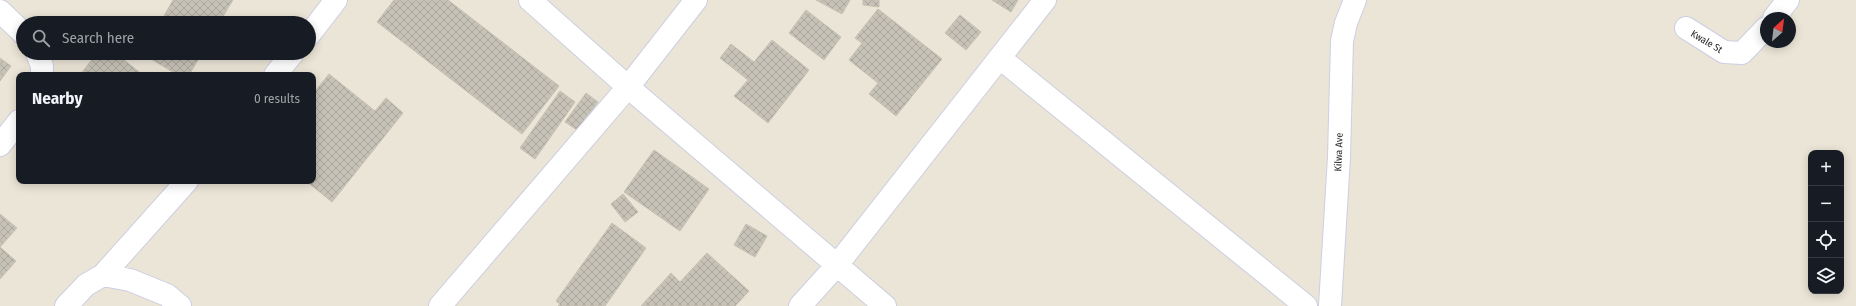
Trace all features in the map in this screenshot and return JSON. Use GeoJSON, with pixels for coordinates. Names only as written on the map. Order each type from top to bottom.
{"type":"FeatureCollection","features":[{"type":"Feature","properties":{"kind":"street"},"geometry":{"type":"LineString","coordinates":[[316,26],[336,0]]}},
{"type":"Feature","properties":{"kind":"street"},"geometry":{"type":"LineString","coordinates":[[530,0],[628,87],[886,306]]}},
{"type":"Feature","properties":{"kind":"street"},"geometry":{"type":"LineString","coordinates":[[440,306],[628,87],[696,0]]}},
{"type":"Feature","properties":{"kind":"street"},"geometry":{"type":"LineString","coordinates":[[800,306],[837,265],[1045,0]]}},
{"type":"Feature","properties":{"kind":"street","name":"Kilwa Ave"},"geometry":{"type":"LineString","coordinates":[[1330,306],[1339,157],[1342,41],[1346,22],[1355,0]]}},
{"type":"Feature","properties":{"kind":"street"},"geometry":{"type":"LineString","coordinates":[[1779,12],[1788,0]]}},
{"type":"Feature","properties":{"kind":"street"},"geometry":{"type":"LineString","coordinates":[[0,11],[16,26]]}},
{"type":"Feature","properties":{"kind":"street","name":"Kwale St"},"geometry":{"type":"LineString","coordinates":[[1686,28],[1724,52],[1742,53],[1760,34]]}},
{"type":"Feature","properties":{"kind":"street"},"geometry":{"type":"LineString","coordinates":[[1000,58],[1306,306]]}},
{"type":"Feature","properties":{"kind":"street"},"geometry":{"type":"LineString","coordinates":[[40,60],[42,72]]}},
{"type":"Feature","properties":{"kind":"street"},"geometry":{"type":"LineString","coordinates":[[278,72],[288,60]]}},
{"type":"Feature","properties":{"kind":"street"},"geometry":{"type":"LineString","coordinates":[[0,145],[16,125]]}},
{"type":"Feature","properties":{"kind":"street"},"geometry":{"type":"LineString","coordinates":[[66,306],[86,285],[102,275],[184,184]]}},
{"type":"Feature","properties":{"kind":"street"},"geometry":{"type":"LineString","coordinates":[[102,275],[130,280],[167,295],[180,306]]}},
{"type":"Feature","properties":{"kind":"building"},"geometry":{"type":"Polygon","coordinates":[[[173,0],[233,0],[223,16],[164,16],[173,0]]]}},
{"type":"Feature","properties":{"kind":"building"},"geometry":{"type":"Polygon","coordinates":[[[394,0],[448,0],[559,86],[522,134],[377,22],[394,0]]]}},
{"type":"Feature","properties":{"kind":"building"},"geometry":{"type":"Polygon","coordinates":[[[816,0],[850,0],[842,14],[816,0]]]}},
{"type":"Feature","properties":{"kind":"building"},"geometry":{"type":"Polygon","coordinates":[[[863,0],[879,0],[879,7],[863,5],[863,0]]]}},
{"type":"Feature","properties":{"kind":"building"},"geometry":{"type":"Polygon","coordinates":[[[992,0],[1018,0],[1011,12],[992,0]]]}},
{"type":"Feature","properties":{"kind":"building"},"geometry":{"type":"Polygon","coordinates":[[[878,9],[942,59],[896,116],[869,94],[878,83],[849,60],[862,43],[855,38],[878,9]]]}},
{"type":"Feature","properties":{"kind":"building"},"geometry":{"type":"Polygon","coordinates":[[[806,10],[841,37],[824,60],[789,33],[806,10]]]}},
{"type":"Feature","properties":{"kind":"building"},"geometry":{"type":"Polygon","coordinates":[[[960,15],[981,32],[966,50],[945,33],[960,15]]]}},
{"type":"Feature","properties":{"kind":"building"},"geometry":{"type":"Polygon","coordinates":[[[772,40],[809,70],[768,123],[734,96],[748,80],[720,58],[731,44],[754,62],[772,40]]]}},
{"type":"Feature","properties":{"kind":"building"},"geometry":{"type":"Polygon","coordinates":[[[0,58],[11,66],[0,81],[0,58]]]}},
{"type":"Feature","properties":{"kind":"building"},"geometry":{"type":"Polygon","coordinates":[[[92,60],[124,60],[139,72],[82,72],[92,60]]]}},
{"type":"Feature","properties":{"kind":"building"},"geometry":{"type":"Polygon","coordinates":[[[153,60],[198,60],[191,72],[173,72],[153,60]]]}},
{"type":"Feature","properties":{"kind":"building"},"geometry":{"type":"Polygon","coordinates":[[[329,74],[375,111],[386,98],[403,113],[332,202],[310,184],[316,184],[316,90],[329,74]]]}},
{"type":"Feature","properties":{"kind":"building"},"geometry":{"type":"Polygon","coordinates":[[[560,91],[575,102],[535,159],[520,148],[560,91]]]}},
{"type":"Feature","properties":{"kind":"building"},"geometry":{"type":"Polygon","coordinates":[[[586,93],[598,102],[577,130],[565,122],[586,93]]]}},
{"type":"Feature","properties":{"kind":"building"},"geometry":{"type":"Polygon","coordinates":[[[654,150],[709,189],[680,231],[624,192],[654,150]]]}},
{"type":"Feature","properties":{"kind":"building"},"geometry":{"type":"Polygon","coordinates":[[[623,194],[638,212],[625,222],[611,204],[623,194]]]}},
{"type":"Feature","properties":{"kind":"building"},"geometry":{"type":"Polygon","coordinates":[[[0,214],[17,228],[0,247],[0,214]]]}},
{"type":"Feature","properties":{"kind":"building"},"geometry":{"type":"Polygon","coordinates":[[[612,223],[646,248],[605,306],[558,306],[560,304],[556,301],[612,223]]]}},
{"type":"Feature","properties":{"kind":"building"},"geometry":{"type":"Polygon","coordinates":[[[746,224],[767,236],[755,257],[734,245],[746,224]]]}},
{"type":"Feature","properties":{"kind":"building"},"geometry":{"type":"Polygon","coordinates":[[[0,247],[16,261],[0,279],[0,247]]]}},
{"type":"Feature","properties":{"kind":"building"},"geometry":{"type":"Polygon","coordinates":[[[707,253],[749,291],[735,306],[641,306],[671,273],[680,282],[707,253]]]}}]}
